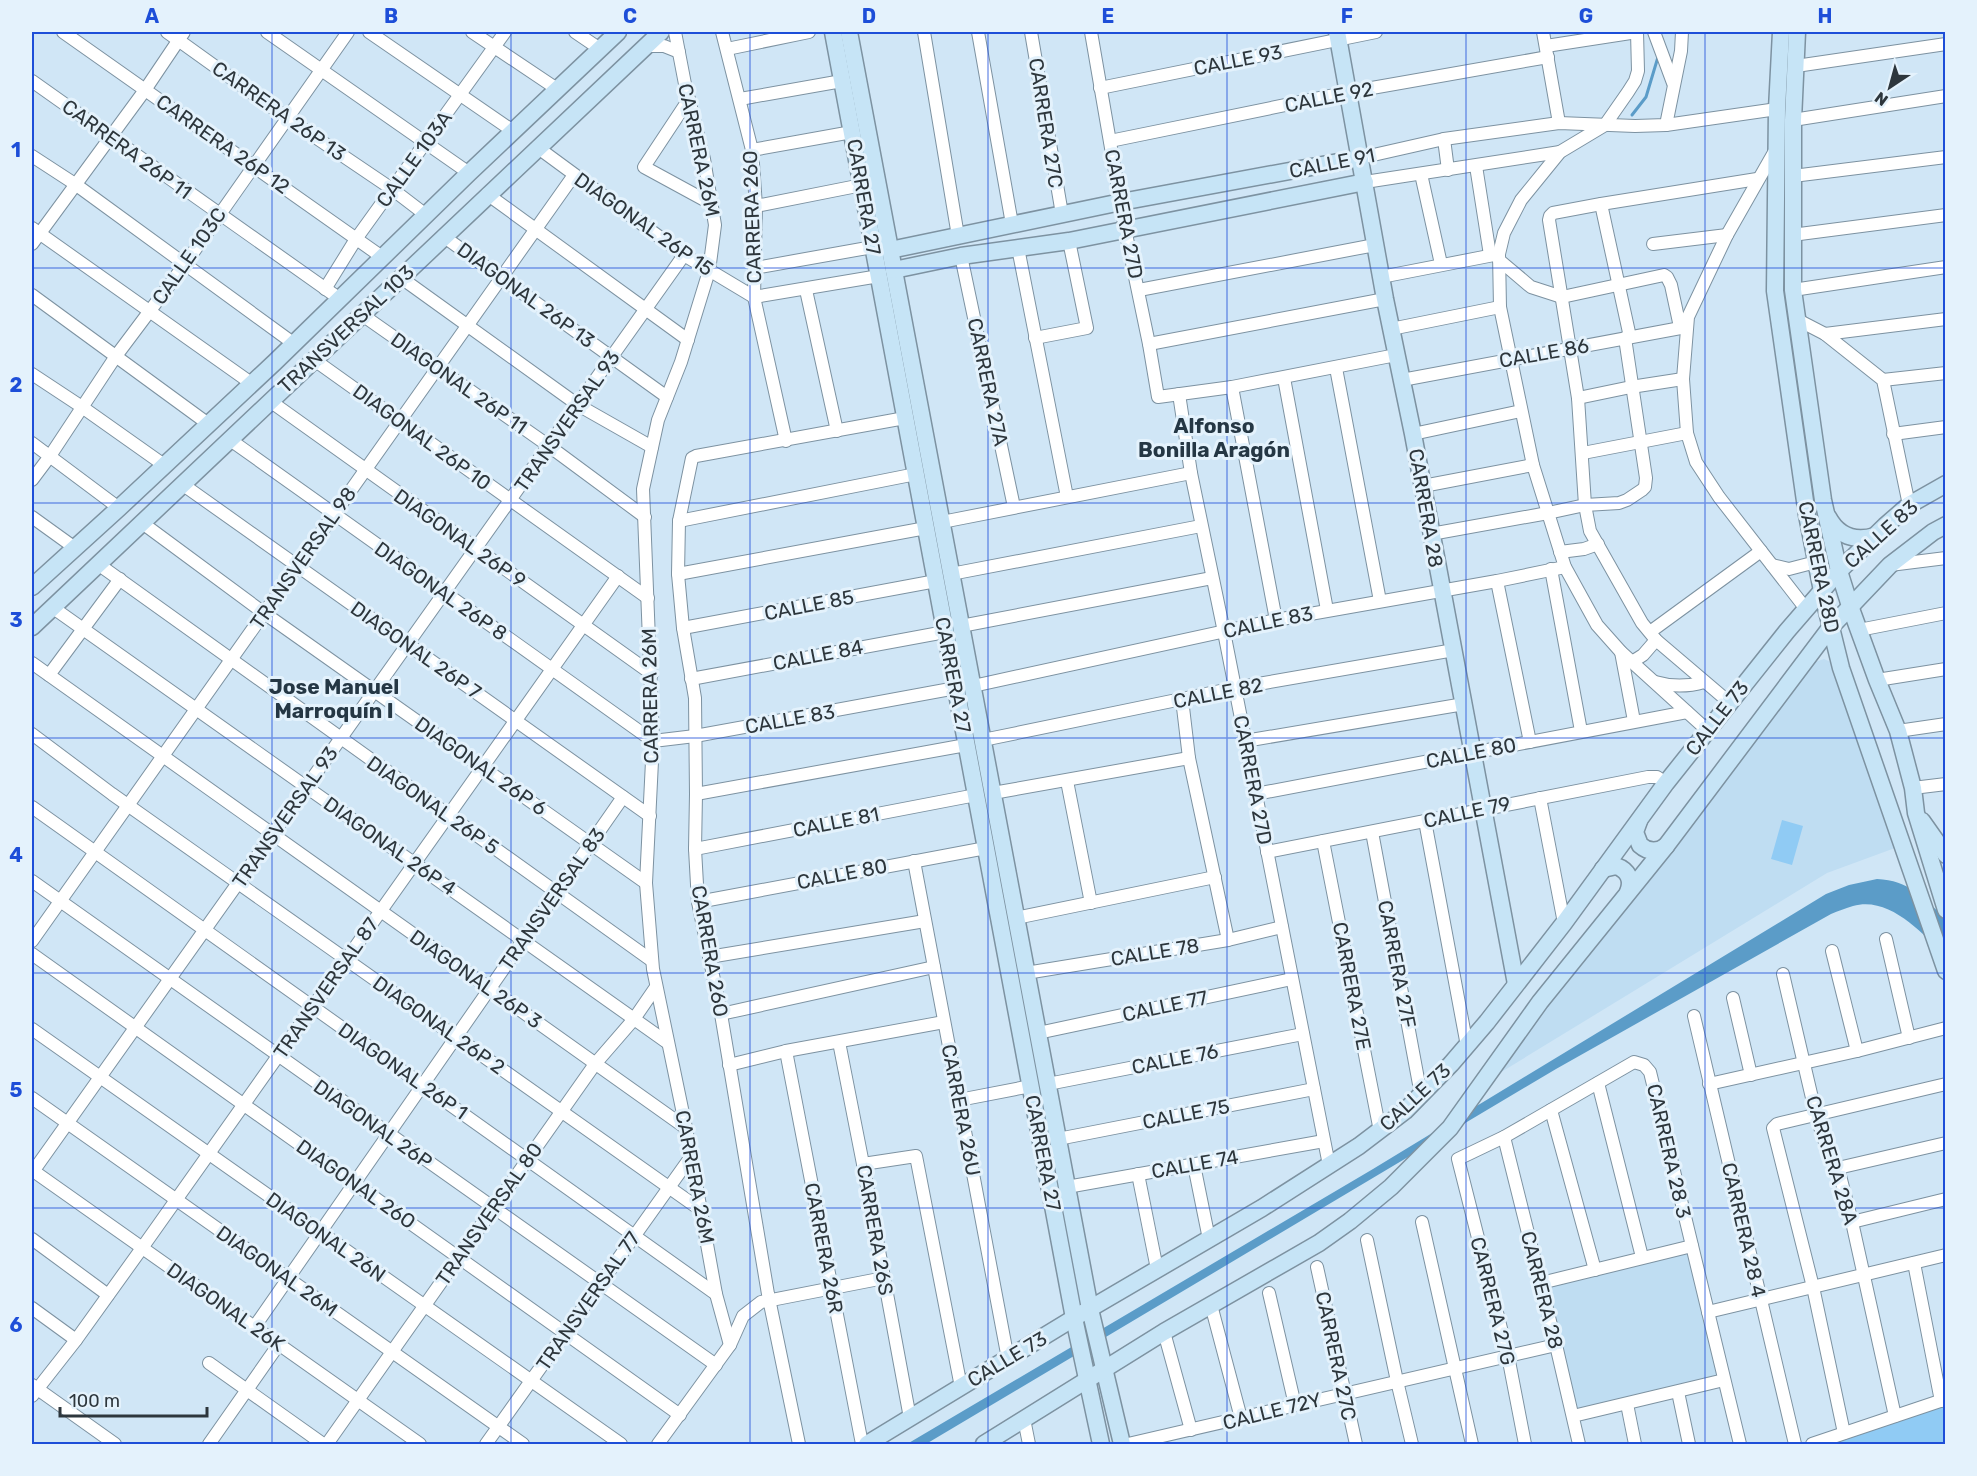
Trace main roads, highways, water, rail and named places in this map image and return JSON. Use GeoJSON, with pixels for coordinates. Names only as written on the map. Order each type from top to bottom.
{"type":"FeatureCollection","features":[{"type":"Feature","properties":{"kind":"waterway"},"geometry":{"type":"LineString","coordinates":[[1632,115],[1646,97],[1658,57]]}},
{"type":"Feature","properties":{"kind":"district","name":"Alfonso Bonilla Aragón"},"geometry":{"type":"Point","coordinates":[1214,437]}},
{"type":"Feature","properties":{"kind":"district","name":"Jose Manuel Marroquín I"},"geometry":{"type":"Point","coordinates":[334,698]}}]}
